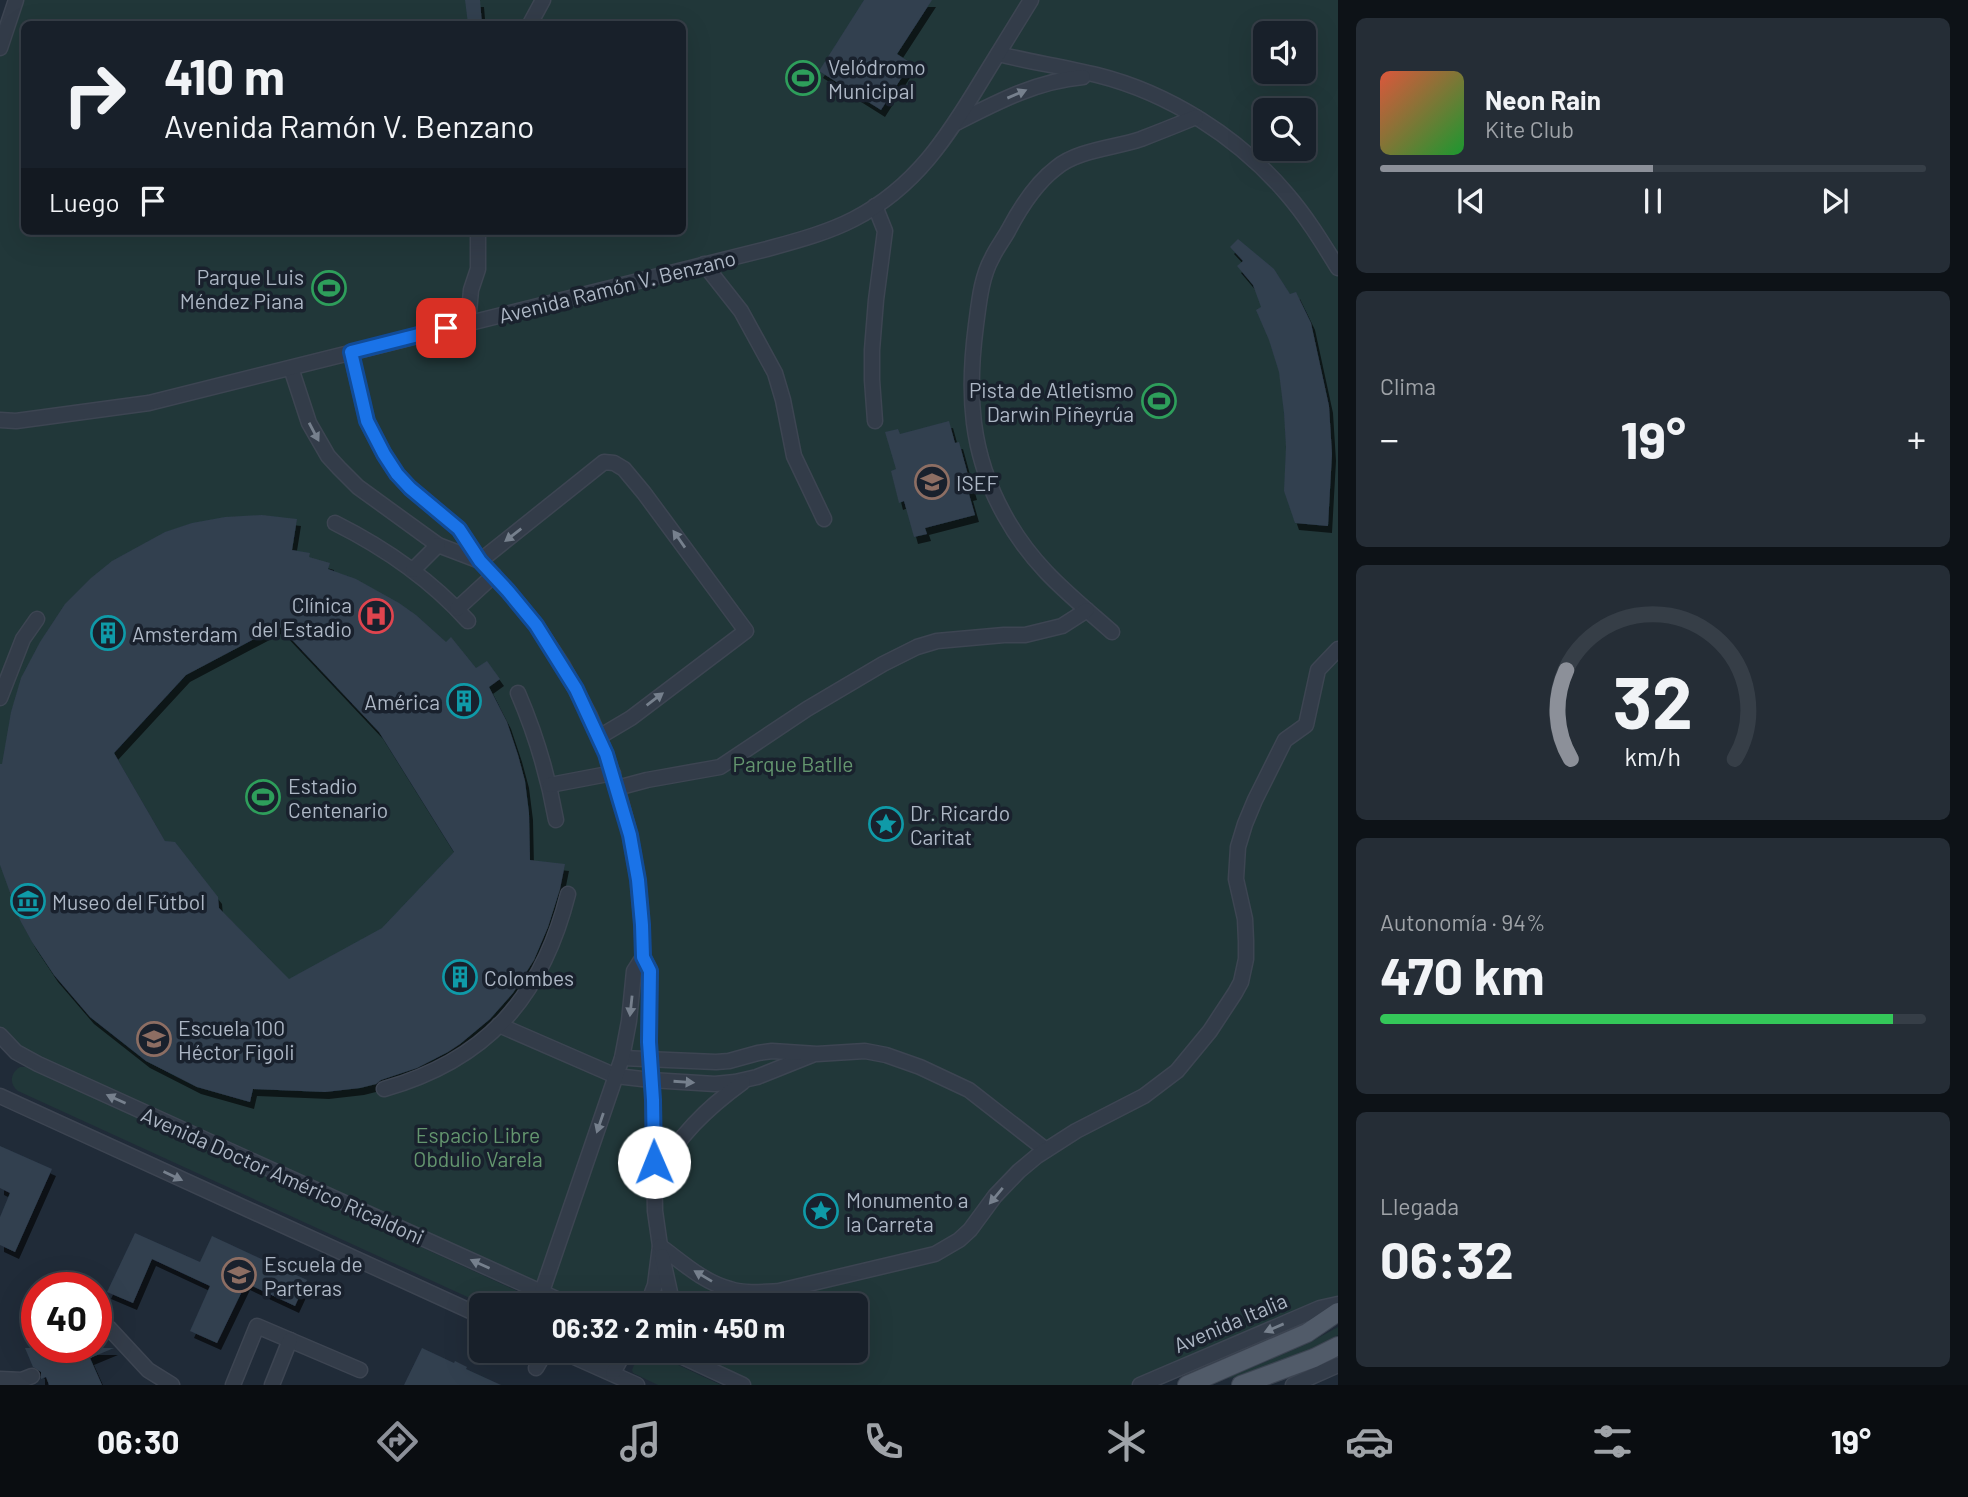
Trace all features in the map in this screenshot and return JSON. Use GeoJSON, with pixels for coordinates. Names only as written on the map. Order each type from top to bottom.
{"type":"FeatureCollection","features":[{"type":"Feature","properties":{"kind":"main road","name":"Avenida Italia"},"geometry":{"type":"LineString","coordinates":[[1187,1385],[1307,1333],[1338,1312]]}},
{"type":"Feature","properties":{"kind":"main road"},"geometry":{"type":"LineString","coordinates":[[1241,1385],[1314,1358],[1338,1346]]}},
{"type":"Feature","properties":{"kind":"street"},"geometry":{"type":"LineString","coordinates":[[0,48],[16,0]]}},
{"type":"Feature","properties":{"kind":"street"},"geometry":{"type":"LineString","coordinates":[[532,21],[543,0]]}},
{"type":"Feature","properties":{"kind":"street","name":"Avenida Ramón V. Benzano"},"geometry":{"type":"LineString","coordinates":[[0,419],[16,421],[149,402],[800,240],[853,219],[911,179],[932,156],[956,123],[1031,0]]}},
{"type":"Feature","properties":{"kind":"street"},"geometry":{"type":"LineString","coordinates":[[998,54],[1098,76],[1165,99],[1196,117],[1235,145],[1286,192],[1338,268]]}},
{"type":"Feature","properties":{"kind":"street"},"geometry":{"type":"LineString","coordinates":[[956,123],[1033,87],[1066,79],[1098,76]]}},
{"type":"Feature","properties":{"kind":"street"},"geometry":{"type":"LineString","coordinates":[[1112,632],[1065,592],[1030,555],[1005,516],[984,471],[974,432],[971,396],[978,304],[991,259],[1024,204],[1057,167],[1073,158],[1140,139],[1196,117]]}},
{"type":"Feature","properties":{"kind":"street"},"geometry":{"type":"LineString","coordinates":[[875,206],[885,231],[872,350],[875,421]]}},
{"type":"Feature","properties":{"kind":"street"},"geometry":{"type":"LineString","coordinates":[[468,323],[471,290],[478,269],[478,235]]}},
{"type":"Feature","properties":{"kind":"street"},"geometry":{"type":"LineString","coordinates":[[704,264],[741,311],[775,373],[794,456],[824,519]]}},
{"type":"Feature","properties":{"kind":"street"},"geometry":{"type":"LineString","coordinates":[[351,352],[367,421],[384,454],[410,488],[459,529],[480,561],[536,625],[564,666],[590,716],[612,773],[630,835],[638,880],[643,957],[650,971],[655,1211],[670,1293]]}},
{"type":"Feature","properties":{"kind":"street"},"geometry":{"type":"LineString","coordinates":[[291,368],[309,423],[328,456],[358,487],[438,545],[480,561]]}},
{"type":"Feature","properties":{"kind":"street","name":"Avenida Ramón V. Benzano"},"geometry":{"type":"LineString","coordinates":[[0,428],[16,421]]}},
{"type":"Feature","properties":{"kind":"street"},"geometry":{"type":"LineString","coordinates":[[480,561],[604,462],[614,463],[624,469],[644,493],[746,631],[631,718],[599,737]]}},
{"type":"Feature","properties":{"kind":"street"},"geometry":{"type":"LineString","coordinates":[[335,523],[371,542],[413,570],[468,621]]}},
{"type":"Feature","properties":{"kind":"street"},"geometry":{"type":"LineString","coordinates":[[413,570],[438,545]]}},
{"type":"Feature","properties":{"kind":"street"},"geometry":{"type":"LineString","coordinates":[[457,609],[494,575]]}},
{"type":"Feature","properties":{"kind":"street"},"geometry":{"type":"LineString","coordinates":[[617,788],[647,779],[720,767],[807,709],[917,647],[937,641],[1025,635],[1062,626],[1087,610]]}},
{"type":"Feature","properties":{"kind":"street"},"geometry":{"type":"LineString","coordinates":[[0,698],[23,639],[37,619]]}},
{"type":"Feature","properties":{"kind":"street"},"geometry":{"type":"LineString","coordinates":[[660,1246],[705,1279],[731,1290],[756,1292],[779,1291],[935,1254],[959,1240],[973,1226],[1018,1171],[1086,1125],[1144,1096],[1177,1071],[1210,1031],[1241,982],[1246,959],[1245,919],[1236,879],[1238,847],[1255,800],[1285,740],[1306,725],[1318,670],[1338,649]]}},
{"type":"Feature","properties":{"kind":"street"},"geometry":{"type":"LineString","coordinates":[[518,693],[534,730],[550,785],[556,820]]}},
{"type":"Feature","properties":{"kind":"street"},"geometry":{"type":"LineString","coordinates":[[550,785],[612,773]]}},
{"type":"Feature","properties":{"kind":"street"},"geometry":{"type":"LineString","coordinates":[[384,1089],[435,1072],[458,1059],[499,1025],[536,978],[550,951],[568,894]]}},
{"type":"Feature","properties":{"kind":"street"},"geometry":{"type":"LineString","coordinates":[[541,1293],[622,1058],[634,971],[643,957]]}},
{"type":"Feature","properties":{"kind":"street"},"geometry":{"type":"LineString","coordinates":[[499,1025],[616,1076],[651,1080],[715,1084],[746,1080],[817,1054]]}},
{"type":"Feature","properties":{"kind":"street","name":"Avenida Doctor Américo Ricaldoni"},"geometry":{"type":"LineString","coordinates":[[0,1035],[16,1052],[38,1064],[526,1293]]}},
{"type":"Feature","properties":{"kind":"street"},"geometry":{"type":"LineString","coordinates":[[622,1058],[716,1062],[772,1051],[817,1054],[865,1051],[886,1055],[920,1067],[969,1090],[1046,1150]]}},
{"type":"Feature","properties":{"kind":"street"},"geometry":{"type":"LineString","coordinates":[[654,1181],[676,1144],[696,1121],[712,1105],[746,1080]]}},
{"type":"Feature","properties":{"kind":"street"},"geometry":{"type":"LineString","coordinates":[[0,1096],[469,1311]]}},
{"type":"Feature","properties":{"kind":"street"},"geometry":{"type":"LineString","coordinates":[[652,1293],[660,1246]]}},
{"type":"Feature","properties":{"kind":"street","name":"Avenida Italia"},"geometry":{"type":"LineString","coordinates":[[1140,1385],[1320,1308],[1338,1304]]}},
{"type":"Feature","properties":{"kind":"street"},"geometry":{"type":"LineString","coordinates":[[233,1385],[257,1326],[360,1370]]}},
{"type":"Feature","properties":{"kind":"street"},"geometry":{"type":"LineString","coordinates":[[112,1331],[148,1370],[172,1385]]}},
{"type":"Feature","properties":{"kind":"street"},"geometry":{"type":"LineString","coordinates":[[272,1385],[290,1340]]}},
{"type":"Feature","properties":{"kind":"street"},"geometry":{"type":"LineString","coordinates":[[536,1368],[539,1363]]}},
{"type":"Feature","properties":{"kind":"street"},"geometry":{"type":"LineString","coordinates":[[589,1363],[637,1385]]}},
{"type":"Feature","properties":{"kind":"street"},"geometry":{"type":"LineString","coordinates":[[613,1373],[618,1363]]}},
{"type":"Feature","properties":{"kind":"street"},"geometry":{"type":"LineString","coordinates":[[701,1363],[743,1385]]}},
{"type":"Feature","properties":{"kind":"street"},"geometry":{"type":"LineString","coordinates":[[1293,1385],[1338,1365]]}},
{"type":"Feature","properties":{"kind":"street"},"geometry":{"type":"LineString","coordinates":[[0,1379],[22,1380],[32,1376]]}},
{"type":"Feature","properties":{"kind":"green space","name":"Parque Batlle"},"geometry":{"type":"Polygon","coordinates":[[[16,0],[1338,0],[1338,1304],[1140,1385],[743,1385],[696,1363],[868,1363],[868,1293],[545,1293],[38,1064],[0,1035],[0,48],[16,0]]]}},
{"type":"Feature","properties":{"kind":"green space"},"geometry":{"type":"Polygon","coordinates":[[[20,1067],[28,1067],[519,1293],[469,1293],[469,1298],[18,1091],[13,1085],[14,1072],[20,1067]]]}},
{"type":"Feature","properties":{"kind":"green space"},"geometry":{"type":"Polygon","coordinates":[[[1338,1327],[1338,1335],[1296,1356],[1228,1379],[1307,1344],[1338,1327]]]}},
{"type":"Feature","properties":{"kind":"green space"},"geometry":{"type":"Polygon","coordinates":[[[635,1363],[674,1363],[721,1385],[658,1385],[632,1370],[635,1363]]]}},
{"type":"Feature","properties":{"kind":"building"},"geometry":{"type":"Polygon","coordinates":[[[465,0],[480,0],[482,21],[468,21],[465,0]]]}},
{"type":"Feature","properties":{"kind":"building"},"geometry":{"type":"Polygon","coordinates":[[[864,0],[932,0],[897,54],[911,63],[881,110],[819,71],[864,0]]]}},
{"type":"Feature","properties":{"kind":"building"},"geometry":{"type":"Polygon","coordinates":[[[1238,239],[1274,269],[1290,294],[1296,292],[1311,323],[1329,406],[1332,454],[1328,526],[1295,523],[1284,491],[1286,447],[1279,372],[1256,310],[1261,307],[1253,285],[1237,266],[1243,261],[1230,247],[1238,239]]]}},
{"type":"Feature","properties":{"kind":"building","name":"ISEF"},"geometry":{"type":"Polygon","coordinates":[[[949,421],[955,443],[959,442],[973,493],[969,494],[975,515],[925,528],[927,534],[914,537],[904,501],[899,503],[891,471],[896,469],[885,432],[898,429],[900,434],[949,421]]]}},
{"type":"Feature","properties":{"kind":"building","name":"Estadio Centenario"},"geometry":{"type":"Polygon","coordinates":[[[262,515],[297,519],[292,550],[310,553],[309,557],[330,563],[328,569],[356,579],[399,603],[446,642],[451,637],[476,668],[487,661],[500,679],[489,687],[507,722],[525,781],[530,860],[565,864],[548,927],[534,960],[513,993],[490,1019],[448,1052],[376,1084],[325,1092],[253,1089],[250,1102],[197,1087],[146,1061],[90,1017],[54,975],[20,920],[0,865],[0,764],[21,678],[40,642],[65,604],[112,561],[165,532],[192,523],[225,517],[262,515]],[[279,626],[186,675],[114,753],[165,841],[175,842],[218,897],[219,908],[289,979],[382,928],[454,852],[379,732],[279,626]]]}},
{"type":"Feature","properties":{"kind":"building"},"geometry":{"type":"Polygon","coordinates":[[[0,1146],[52,1169],[15,1252],[0,1245],[0,1217],[10,1193],[0,1188],[0,1146]]]}},
{"type":"Feature","properties":{"kind":"building"},"geometry":{"type":"Polygon","coordinates":[[[135,1233],[200,1262],[212,1236],[307,1280],[295,1306],[246,1283],[217,1343],[190,1331],[210,1286],[152,1259],[133,1303],[112,1294],[112,1281],[135,1233]]]}},
{"type":"Feature","properties":{"kind":"building"},"geometry":{"type":"Polygon","coordinates":[[[422,1348],[454,1363],[455,1361],[501,1385],[404,1385],[422,1348]]]}},
{"type":"Feature","properties":{"kind":"building"},"geometry":{"type":"Polygon","coordinates":[[[31,1363],[92,1363],[102,1385],[49,1385],[46,1377],[41,1379],[41,1372],[31,1363]]]}},
{"type":"Feature","properties":{"kind":"place","name":"Velódromo Municipal"},"geometry":{"type":"Point","coordinates":[803,78]}},
{"type":"Feature","properties":{"kind":"place","name":"Parque Luis Méndez Piana"},"geometry":{"type":"Point","coordinates":[329,288]}},
{"type":"Feature","properties":{"kind":"place","name":"Pista de Atletismo Darwin Piñeyrúa"},"geometry":{"type":"Point","coordinates":[1159,401]}},
{"type":"Feature","properties":{"kind":"place","name":"ISEF"},"geometry":{"type":"Point","coordinates":[932,482]}},
{"type":"Feature","properties":{"kind":"place","name":"Clínica del Estadio"},"geometry":{"type":"Point","coordinates":[376,616]}},
{"type":"Feature","properties":{"kind":"place","name":"Amsterdam"},"geometry":{"type":"Point","coordinates":[108,633]}},
{"type":"Feature","properties":{"kind":"place","name":"América"},"geometry":{"type":"Point","coordinates":[464,701]}},
{"type":"Feature","properties":{"kind":"place","name":"Estadio Centenario"},"geometry":{"type":"Point","coordinates":[263,797]}},
{"type":"Feature","properties":{"kind":"place","name":"Dr. Ricardo Caritat"},"geometry":{"type":"Point","coordinates":[886,824]}},
{"type":"Feature","properties":{"kind":"place","name":"Museo del Fútbol"},"geometry":{"type":"Point","coordinates":[28,901]}},
{"type":"Feature","properties":{"kind":"place","name":"Colombes"},"geometry":{"type":"Point","coordinates":[460,977]}},
{"type":"Feature","properties":{"kind":"place","name":"Escuela 100 Héctor Figoli"},"geometry":{"type":"Point","coordinates":[154,1039]}},
{"type":"Feature","properties":{"kind":"place","name":"Monumento a la Carreta"},"geometry":{"type":"Point","coordinates":[821,1211]}},
{"type":"Feature","properties":{"kind":"place","name":"Escuela de Parteras"},"geometry":{"type":"Point","coordinates":[239,1275]}},
{"type":"Feature","properties":{"kind":"route"},"geometry":{"type":"LineString","coordinates":[[446,328],[351,352],[360,398],[374,437],[397,474],[459,529],[480,561],[536,625],[564,666],[606,754],[630,835],[638,880],[643,957],[650,971],[649,1042],[654,1162]]}},
{"type":"Feature","properties":{"kind":"park label","name":"Espacio Libre Obdulio Varela"},"geometry":{"type":"Point","coordinates":[478,1146]}}]}
